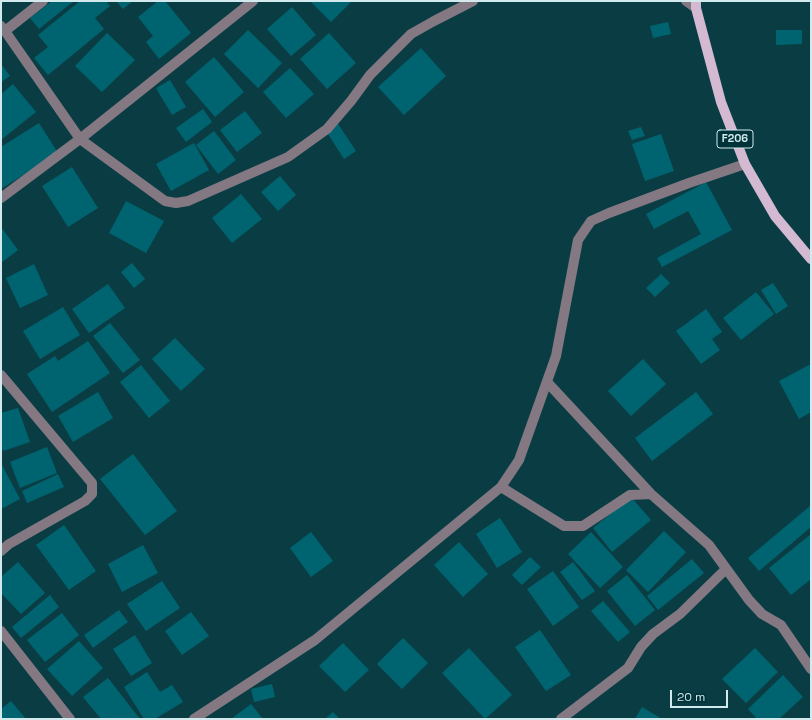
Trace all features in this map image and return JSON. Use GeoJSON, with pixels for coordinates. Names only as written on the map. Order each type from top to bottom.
{"type":"FeatureCollection","features":[{"type":"Feature","properties":{"kind":"main road","name":"F206"},"geometry":{"type":"LineString","coordinates":[[696,5],[721,102],[745,164],[775,216],[811,259]]}},
{"type":"Feature","properties":{"kind":"street"},"geometry":{"type":"LineString","coordinates":[[43,1],[3,29],[80,139],[165,201],[176,203],[188,201],[288,157],[327,129],[351,101],[370,75],[411,34],[473,1]]}},
{"type":"Feature","properties":{"kind":"street"},"geometry":{"type":"LineString","coordinates":[[1,198],[80,139],[253,1]]}},
{"type":"Feature","properties":{"kind":"street"},"geometry":{"type":"LineString","coordinates":[[686,1],[696,5]]}},
{"type":"Feature","properties":{"kind":"street"},"geometry":{"type":"LineString","coordinates":[[194,719],[315,640],[501,487],[519,460],[556,356],[578,240],[591,221],[609,212],[745,164]]}},
{"type":"Feature","properties":{"kind":"street"},"geometry":{"type":"LineString","coordinates":[[1,376],[92,482],[92,494],[85,501],[9,544],[1,551]]}},
{"type":"Feature","properties":{"kind":"street"},"geometry":{"type":"LineString","coordinates":[[547,382],[651,494],[709,545],[762,614],[781,625],[811,669]]}},
{"type":"Feature","properties":{"kind":"street"},"geometry":{"type":"LineString","coordinates":[[501,487],[564,526],[583,526],[630,495],[651,494]]}},
{"type":"Feature","properties":{"kind":"street"},"geometry":{"type":"LineString","coordinates":[[561,719],[628,668],[641,647],[653,634],[680,614],[726,569]]}},
{"type":"Feature","properties":{"kind":"street"},"geometry":{"type":"LineString","coordinates":[[1,631],[70,719]]}},
{"type":"Feature","properties":{"kind":"building"},"geometry":{"type":"Polygon","coordinates":[[[52,1],[74,1],[39,29],[30,18],[52,1]]]}},
{"type":"Feature","properties":{"kind":"building"},"geometry":{"type":"Polygon","coordinates":[[[80,1],[106,1],[110,6],[95,18],[104,29],[48,75],[34,58],[48,47],[38,35],[80,1]]]}},
{"type":"Feature","properties":{"kind":"building"},"geometry":{"type":"Polygon","coordinates":[[[116,1],[133,1],[123,9],[116,1]]]}},
{"type":"Feature","properties":{"kind":"building"},"geometry":{"type":"Polygon","coordinates":[[[158,1],[165,1],[191,33],[159,59],[146,42],[153,36],[138,17],[158,1]]]}},
{"type":"Feature","properties":{"kind":"building"},"geometry":{"type":"Polygon","coordinates":[[[310,1],[352,1],[331,22],[310,1]]]}},
{"type":"Feature","properties":{"kind":"building"},"geometry":{"type":"Polygon","coordinates":[[[292,7],[316,35],[291,56],[267,29],[292,7]]]}},
{"type":"Feature","properties":{"kind":"building"},"geometry":{"type":"Polygon","coordinates":[[[668,22],[671,34],[653,38],[650,26],[668,22]]]}},
{"type":"Feature","properties":{"kind":"building"},"geometry":{"type":"Polygon","coordinates":[[[248,30],[282,63],[258,88],[224,54],[248,30]]]}},
{"type":"Feature","properties":{"kind":"building"},"geometry":{"type":"Polygon","coordinates":[[[776,30],[802,30],[802,44],[776,45],[776,30]]]}},
{"type":"Feature","properties":{"kind":"building"},"geometry":{"type":"Polygon","coordinates":[[[107,33],[135,60],[102,92],[75,66],[107,33]]]}},
{"type":"Feature","properties":{"kind":"building"},"geometry":{"type":"Polygon","coordinates":[[[329,33],[356,63],[327,89],[300,59],[329,33]]]}},
{"type":"Feature","properties":{"kind":"building"},"geometry":{"type":"Polygon","coordinates":[[[421,48],[446,76],[404,115],[378,87],[421,48]]]}},
{"type":"Feature","properties":{"kind":"building"},"geometry":{"type":"Polygon","coordinates":[[[214,57],[244,92],[215,117],[185,82],[214,57]]]}},
{"type":"Feature","properties":{"kind":"building"},"geometry":{"type":"Polygon","coordinates":[[[1,64],[10,76],[1,82],[1,64]]]}},
{"type":"Feature","properties":{"kind":"building"},"geometry":{"type":"Polygon","coordinates":[[[290,68],[314,94],[286,118],[263,92],[290,68]]]}},
{"type":"Feature","properties":{"kind":"building"},"geometry":{"type":"Polygon","coordinates":[[[170,80],[186,107],[172,115],[156,88],[170,80]]]}},
{"type":"Feature","properties":{"kind":"building"},"geometry":{"type":"Polygon","coordinates":[[[13,84],[36,112],[1,140],[1,94],[13,84]]]}},
{"type":"Feature","properties":{"kind":"building"},"geometry":{"type":"Polygon","coordinates":[[[203,109],[212,122],[186,142],[176,128],[203,109]]]}},
{"type":"Feature","properties":{"kind":"building"},"geometry":{"type":"Polygon","coordinates":[[[245,111],[262,133],[237,152],[220,130],[245,111]]]}},
{"type":"Feature","properties":{"kind":"building"},"geometry":{"type":"Polygon","coordinates":[[[39,123],[58,153],[1,189],[1,147],[39,123]]]}},
{"type":"Feature","properties":{"kind":"building"},"geometry":{"type":"Polygon","coordinates":[[[338,124],[356,151],[344,159],[326,131],[338,124]]]}},
{"type":"Feature","properties":{"kind":"building"},"geometry":{"type":"Polygon","coordinates":[[[641,127],[645,136],[632,140],[628,131],[641,127]]]}},
{"type":"Feature","properties":{"kind":"building"},"geometry":{"type":"Polygon","coordinates":[[[214,131],[236,160],[218,174],[196,145],[214,131]]]}},
{"type":"Feature","properties":{"kind":"building"},"geometry":{"type":"Polygon","coordinates":[[[661,134],[674,171],[645,181],[632,144],[661,134]]]}},
{"type":"Feature","properties":{"kind":"building"},"geometry":{"type":"Polygon","coordinates":[[[194,143],[209,170],[171,191],[156,164],[194,143]]]}},
{"type":"Feature","properties":{"kind":"building"},"geometry":{"type":"Polygon","coordinates":[[[72,167],[98,208],[68,227],[42,186],[72,167]]]}},
{"type":"Feature","properties":{"kind":"building"},"geometry":{"type":"Polygon","coordinates":[[[280,176],[296,195],[278,211],[261,192],[280,176]]]}},
{"type":"Feature","properties":{"kind":"building"},"geometry":{"type":"Polygon","coordinates":[[[706,182],[732,230],[662,267],[657,258],[701,234],[688,211],[654,229],[646,214],[706,182]]]}},
{"type":"Feature","properties":{"kind":"building"},"geometry":{"type":"Polygon","coordinates":[[[241,194],[262,219],[232,243],[212,218],[241,194]]]}},
{"type":"Feature","properties":{"kind":"building"},"geometry":{"type":"Polygon","coordinates":[[[126,201],[164,221],[146,253],[109,233],[126,201]]]}},
{"type":"Feature","properties":{"kind":"building"},"geometry":{"type":"Polygon","coordinates":[[[1,227],[18,250],[1,263],[1,227]]]}},
{"type":"Feature","properties":{"kind":"building"},"geometry":{"type":"Polygon","coordinates":[[[132,263],[145,279],[134,288],[121,272],[132,263]]]}},
{"type":"Feature","properties":{"kind":"building"},"geometry":{"type":"Polygon","coordinates":[[[34,264],[48,295],[20,308],[6,278],[34,264]]]}},
{"type":"Feature","properties":{"kind":"building"},"geometry":{"type":"Polygon","coordinates":[[[661,274],[670,283],[655,297],[646,288],[661,274]]]}},
{"type":"Feature","properties":{"kind":"building"},"geometry":{"type":"Polygon","coordinates":[[[773,283],[788,306],[776,314],[761,290],[773,283]]]}},
{"type":"Feature","properties":{"kind":"building"},"geometry":{"type":"Polygon","coordinates":[[[108,284],[125,308],[89,333],[72,309],[108,284]]]}},
{"type":"Feature","properties":{"kind":"building"},"geometry":{"type":"Polygon","coordinates":[[[756,292],[774,314],[741,340],[723,318],[756,292]]]}},
{"type":"Feature","properties":{"kind":"building"},"geometry":{"type":"Polygon","coordinates":[[[63,307],[80,335],[40,359],[23,331],[63,307]]]}},
{"type":"Feature","properties":{"kind":"building"},"geometry":{"type":"Polygon","coordinates":[[[706,309],[722,332],[712,339],[720,350],[701,364],[676,331],[706,309]]]}},
{"type":"Feature","properties":{"kind":"building"},"geometry":{"type":"Polygon","coordinates":[[[110,323],[140,360],[123,373],[93,336],[110,323]]]}},
{"type":"Feature","properties":{"kind":"building"},"geometry":{"type":"Polygon","coordinates":[[[175,338],[205,369],[181,391],[152,359],[175,338]]]}},
{"type":"Feature","properties":{"kind":"building"},"geometry":{"type":"Polygon","coordinates":[[[88,341],[110,373],[52,412],[27,374],[55,356],[58,361],[88,341]]]}},
{"type":"Feature","properties":{"kind":"building"},"geometry":{"type":"Polygon","coordinates":[[[643,359],[666,384],[631,416],[608,391],[643,359]]]}},
{"type":"Feature","properties":{"kind":"building"},"geometry":{"type":"Polygon","coordinates":[[[811,364],[811,412],[799,419],[779,381],[811,364]]]}},
{"type":"Feature","properties":{"kind":"building"},"geometry":{"type":"Polygon","coordinates":[[[141,365],[170,401],[149,418],[120,382],[141,365]]]}},
{"type":"Feature","properties":{"kind":"building"},"geometry":{"type":"Polygon","coordinates":[[[98,392],[113,418],[73,442],[58,416],[98,392]]]}},
{"type":"Feature","properties":{"kind":"building"},"geometry":{"type":"Polygon","coordinates":[[[696,392],[713,414],[652,461],[635,438],[696,392]]]}},
{"type":"Feature","properties":{"kind":"building"},"geometry":{"type":"Polygon","coordinates":[[[18,408],[30,442],[3,451],[1,445],[1,413],[18,408]]]}},
{"type":"Feature","properties":{"kind":"building"},"geometry":{"type":"Polygon","coordinates":[[[47,447],[57,473],[20,488],[10,462],[47,447]]]}},
{"type":"Feature","properties":{"kind":"building"},"geometry":{"type":"Polygon","coordinates":[[[133,454],[177,511],[145,535],[100,479],[133,454]]]}},
{"type":"Feature","properties":{"kind":"building"},"geometry":{"type":"Polygon","coordinates":[[[1,463],[20,499],[1,509],[1,463]]]}},
{"type":"Feature","properties":{"kind":"building"},"geometry":{"type":"Polygon","coordinates":[[[58,474],[64,487],[27,503],[22,491],[58,474]]]}},
{"type":"Feature","properties":{"kind":"building"},"geometry":{"type":"Polygon","coordinates":[[[631,497],[651,520],[612,552],[593,528],[631,497]]]}},
{"type":"Feature","properties":{"kind":"building"},"geometry":{"type":"Polygon","coordinates":[[[810,506],[811,527],[759,571],[748,558],[810,506]]]}},
{"type":"Feature","properties":{"kind":"building"},"geometry":{"type":"Polygon","coordinates":[[[500,518],[522,552],[497,568],[476,534],[500,518]]]}},
{"type":"Feature","properties":{"kind":"building"},"geometry":{"type":"Polygon","coordinates":[[[64,525],[96,571],[69,590],[36,545],[64,525]]]}},
{"type":"Feature","properties":{"kind":"building"},"geometry":{"type":"Polygon","coordinates":[[[664,531],[686,552],[648,592],[626,570],[664,531]]]}},
{"type":"Feature","properties":{"kind":"building"},"geometry":{"type":"Polygon","coordinates":[[[311,532],[333,561],[311,577],[290,548],[311,532]]]}},
{"type":"Feature","properties":{"kind":"building"},"geometry":{"type":"Polygon","coordinates":[[[591,532],[623,567],[600,588],[568,554],[591,532]]]}},
{"type":"Feature","properties":{"kind":"building"},"geometry":{"type":"Polygon","coordinates":[[[811,534],[811,579],[791,595],[769,568],[811,534]]]}},
{"type":"Feature","properties":{"kind":"building"},"geometry":{"type":"Polygon","coordinates":[[[459,542],[488,574],[463,597],[434,565],[459,542]]]}},
{"type":"Feature","properties":{"kind":"building"},"geometry":{"type":"Polygon","coordinates":[[[143,545],[158,573],[122,592],[108,564],[143,545]]]}},
{"type":"Feature","properties":{"kind":"building"},"geometry":{"type":"Polygon","coordinates":[[[530,557],[541,567],[522,585],[512,575],[530,557]]]}},
{"type":"Feature","properties":{"kind":"building"},"geometry":{"type":"Polygon","coordinates":[[[692,559],[704,573],[658,610],[647,596],[692,559]]]}},
{"type":"Feature","properties":{"kind":"building"},"geometry":{"type":"Polygon","coordinates":[[[18,562],[45,593],[21,614],[1,593],[1,577],[18,562]]]}},
{"type":"Feature","properties":{"kind":"building"},"geometry":{"type":"Polygon","coordinates":[[[573,562],[595,591],[582,600],[560,572],[573,562]]]}},
{"type":"Feature","properties":{"kind":"building"},"geometry":{"type":"Polygon","coordinates":[[[553,571],[579,607],[553,626],[527,589],[553,571]]]}},
{"type":"Feature","properties":{"kind":"building"},"geometry":{"type":"Polygon","coordinates":[[[627,575],[655,610],[635,626],[607,591],[627,575]]]}},
{"type":"Feature","properties":{"kind":"building"},"geometry":{"type":"Polygon","coordinates":[[[162,581],[180,608],[146,631],[127,604],[162,581]]]}},
{"type":"Feature","properties":{"kind":"building"},"geometry":{"type":"Polygon","coordinates":[[[50,595],[59,607],[21,638],[12,627],[50,595]]]}},
{"type":"Feature","properties":{"kind":"building"},"geometry":{"type":"Polygon","coordinates":[[[603,601],[630,632],[618,642],[591,611],[603,601]]]}},
{"type":"Feature","properties":{"kind":"building"},"geometry":{"type":"Polygon","coordinates":[[[119,610],[128,622],[93,648],[84,635],[119,610]]]}},
{"type":"Feature","properties":{"kind":"building"},"geometry":{"type":"Polygon","coordinates":[[[191,612],[209,636],[182,655],[165,631],[191,612]]]}},
{"type":"Feature","properties":{"kind":"building"},"geometry":{"type":"Polygon","coordinates":[[[62,613],[79,635],[45,662],[27,640],[62,613]]]}},
{"type":"Feature","properties":{"kind":"building"},"geometry":{"type":"Polygon","coordinates":[[[540,630],[571,675],[546,691],[515,647],[540,630]]]}},
{"type":"Feature","properties":{"kind":"building"},"geometry":{"type":"Polygon","coordinates":[[[135,635],[152,663],[131,676],[113,649],[135,635]]]}},
{"type":"Feature","properties":{"kind":"building"},"geometry":{"type":"Polygon","coordinates":[[[403,638],[428,663],[402,689],[377,664],[403,638]]]}},
{"type":"Feature","properties":{"kind":"building"},"geometry":{"type":"Polygon","coordinates":[[[79,641],[103,668],[72,696],[47,669],[79,641]]]}},
{"type":"Feature","properties":{"kind":"building"},"geometry":{"type":"Polygon","coordinates":[[[343,643],[369,670],[345,692],[319,666],[343,643]]]}},
{"type":"Feature","properties":{"kind":"building"},"geometry":{"type":"Polygon","coordinates":[[[469,648],[512,695],[485,719],[442,673],[469,648]]]}},
{"type":"Feature","properties":{"kind":"building"},"geometry":{"type":"Polygon","coordinates":[[[755,648],[778,672],[746,703],[722,679],[755,648]]]}},
{"type":"Feature","properties":{"kind":"building"},"geometry":{"type":"Polygon","coordinates":[[[147,672],[160,692],[172,685],[183,702],[155,719],[144,719],[124,687],[147,672]]]}},
{"type":"Feature","properties":{"kind":"building"},"geometry":{"type":"Polygon","coordinates":[[[783,675],[803,697],[779,719],[757,719],[748,709],[783,675]]]}},
{"type":"Feature","properties":{"kind":"building"},"geometry":{"type":"Polygon","coordinates":[[[108,678],[140,719],[101,719],[83,697],[108,678]]]}},
{"type":"Feature","properties":{"kind":"building"},"geometry":{"type":"Polygon","coordinates":[[[272,684],[275,697],[254,702],[251,689],[272,684]]]}},
{"type":"Feature","properties":{"kind":"building"},"geometry":{"type":"Polygon","coordinates":[[[11,701],[26,719],[1,719],[1,709],[11,701]]]}},
{"type":"Feature","properties":{"kind":"building"},"geometry":{"type":"Polygon","coordinates":[[[251,704],[263,719],[231,719],[251,704]]]}},
{"type":"Feature","properties":{"kind":"building"},"geometry":{"type":"Polygon","coordinates":[[[642,707],[662,719],[635,719],[642,707]]]}},
{"type":"Feature","properties":{"kind":"building"},"geometry":{"type":"Polygon","coordinates":[[[333,712],[340,719],[325,719],[333,712]]]}}]}
